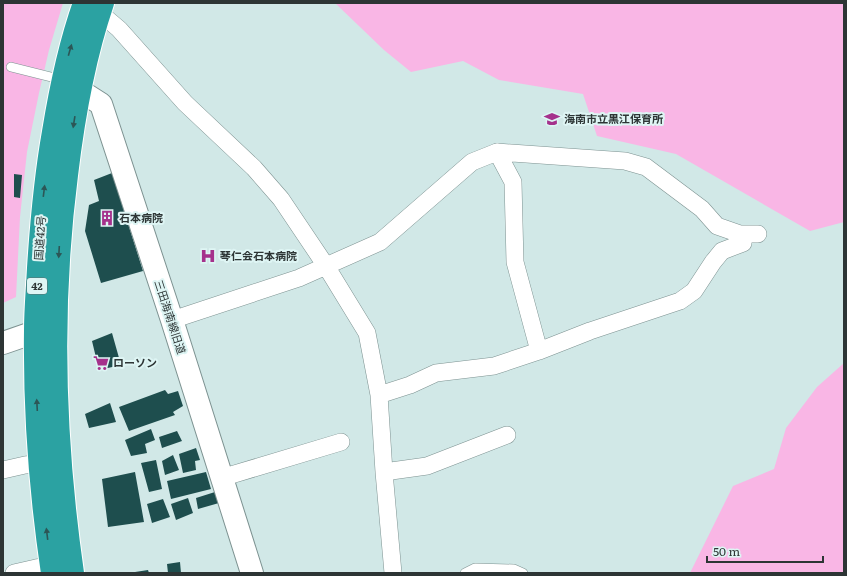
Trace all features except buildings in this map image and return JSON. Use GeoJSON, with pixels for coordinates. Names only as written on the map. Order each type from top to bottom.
{"type":"FeatureCollection","features":[{"type":"Feature","properties":{"kind":"highway","name":"国道42号"},"geometry":{"type":"LineString","coordinates":[[50,462],[56,387],[56,324],[60,231],[74,120],[68,57],[92,7]]}},
{"type":"Feature","properties":{"kind":"highway","name":"国道42号"},"geometry":{"type":"LineString","coordinates":[[62,569],[50,462],[36,399],[35,332],[40,245],[50,151],[71,85]]}},
{"type":"Feature","properties":{"kind":"street"},"geometry":{"type":"LineString","coordinates":[[92,7],[119,30],[185,103],[254,168],[281,199],[326,266],[367,333],[379,395],[393,573]]}},
{"type":"Feature","properties":{"kind":"street","name":"三田海南線旧道"},"geometry":{"type":"LineString","coordinates":[[71,85],[101,104],[172,320],[252,573]]}},
{"type":"Feature","properties":{"kind":"street"},"geometry":{"type":"LineString","coordinates":[[497,152],[513,182],[515,262],[539,351]]}},
{"type":"Feature","properties":{"kind":"street"},"geometry":{"type":"LineString","coordinates":[[172,320],[299,278],[380,242],[472,162],[497,152],[625,161],[646,167],[702,209],[717,226],[740,234],[751,234],[743,243],[722,251],[694,291],[680,301],[596,328],[539,351],[494,366],[436,373],[410,385],[379,395]]}},
{"type":"Feature","properties":{"kind":"street"},"geometry":{"type":"LineString","coordinates":[[3,343],[56,324]]}},
{"type":"Feature","properties":{"kind":"street"},"geometry":{"type":"LineString","coordinates":[[384,472],[427,466],[507,435]]}},
{"type":"Feature","properties":{"kind":"street"},"geometry":{"type":"LineString","coordinates":[[221,478],[341,442]]}},
{"type":"Feature","properties":{"kind":"street"},"geometry":{"type":"LineString","coordinates":[[3,470],[24,465],[50,462]]}},
{"type":"Feature","properties":{"kind":"street"},"geometry":{"type":"LineString","coordinates":[[14,573],[36,568],[62,569]]}},
{"type":"Feature","properties":{"kind":"lane"},"geometry":{"type":"LineString","coordinates":[[11,67],[71,85]]}},
{"type":"Feature","properties":{"kind":"lane"},"geometry":{"type":"LineString","coordinates":[[465,573],[475,568],[514,569],[523,573]]}},
{"type":"Feature","properties":{"kind":"shaded area"},"geometry":{"type":"Polygon","coordinates":[[[3,3],[63,3],[49,50],[27,152],[20,217],[16,297],[3,303],[3,3]]]}},
{"type":"Feature","properties":{"kind":"shaded area"},"geometry":{"type":"Polygon","coordinates":[[[335,3],[844,3],[844,222],[810,231],[676,154],[597,136],[583,94],[499,80],[463,61],[411,72],[384,50],[335,3]]]}},
{"type":"Feature","properties":{"kind":"shaded area"},"geometry":{"type":"Polygon","coordinates":[[[844,363],[844,573],[690,573],[733,486],[774,469],[786,428],[817,387],[844,363]]]}},
{"type":"Feature","properties":{"kind":"place","name":"海南市立黒江保育所"},"geometry":{"type":"Point","coordinates":[552,119]}},
{"type":"Feature","properties":{"kind":"place","name":"石本病院"},"geometry":{"type":"Point","coordinates":[107,218]}},
{"type":"Feature","properties":{"kind":"place","name":"琴仁会石本病院"},"geometry":{"type":"Point","coordinates":[208,256]}},
{"type":"Feature","properties":{"kind":"place","name":"ローソン"},"geometry":{"type":"Point","coordinates":[101,363]}}]}
